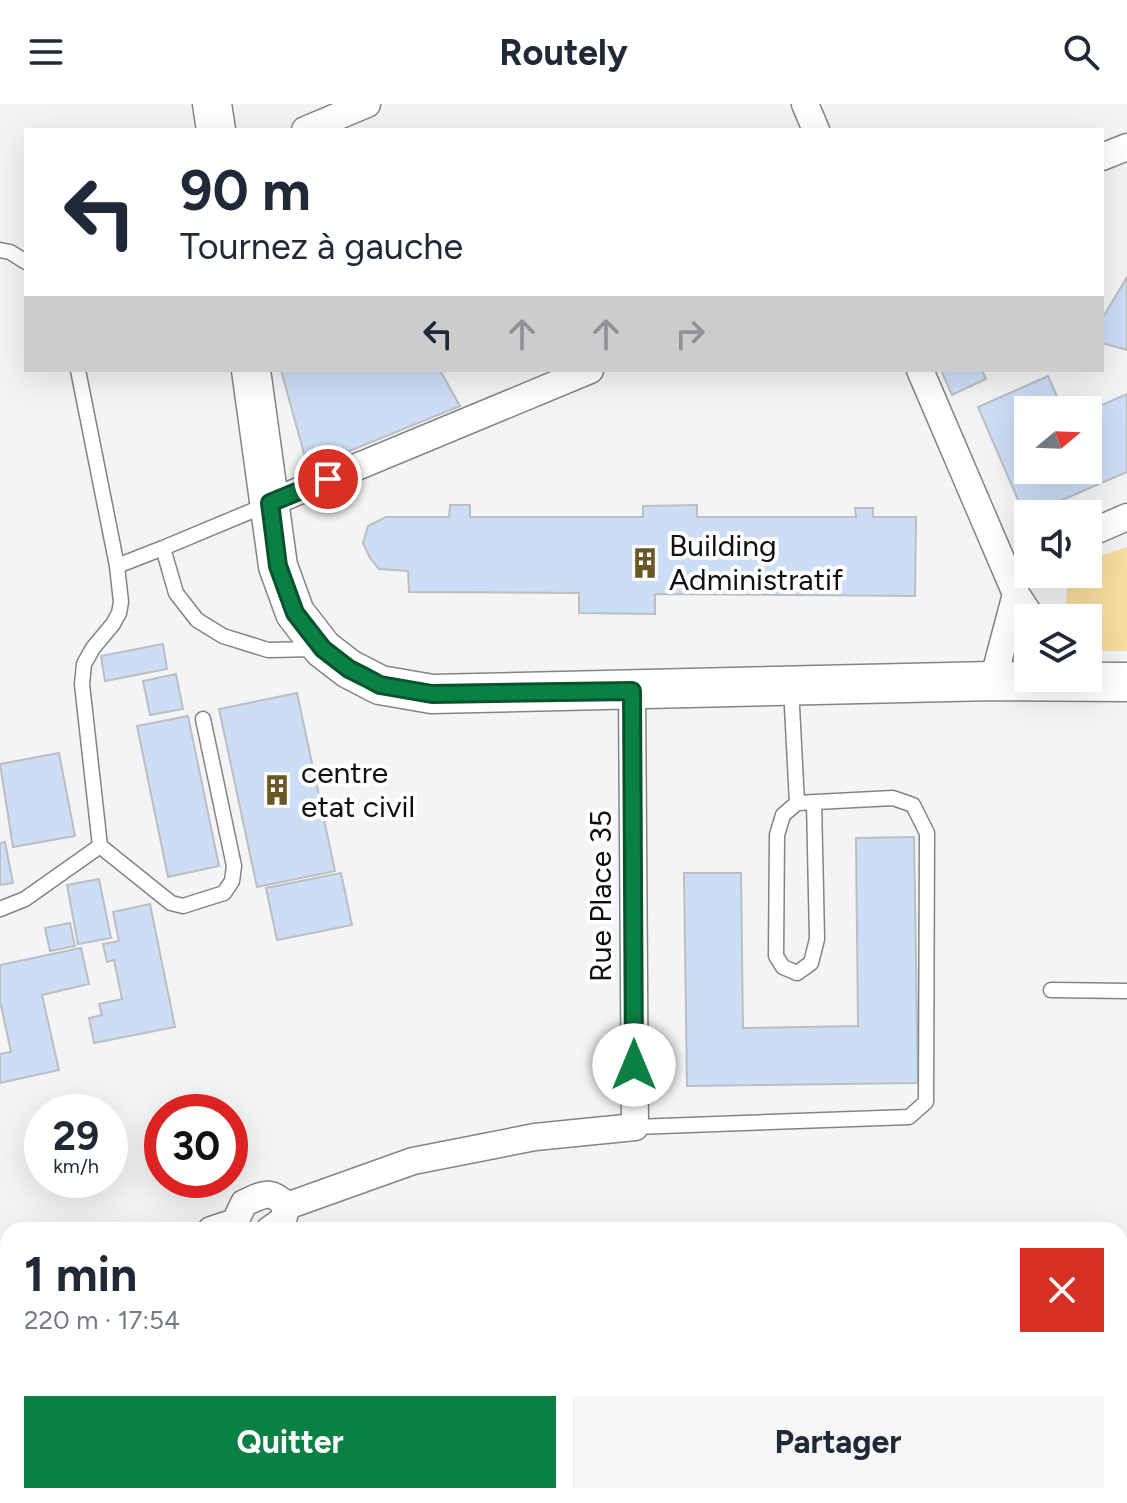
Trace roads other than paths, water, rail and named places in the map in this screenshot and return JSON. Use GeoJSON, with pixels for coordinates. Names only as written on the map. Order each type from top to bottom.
{"type":"FeatureCollection","features":[{"type":"Feature","properties":{"kind":"street"},"geometry":{"type":"LineString","coordinates":[[212,104],[216,128]]}},
{"type":"Feature","properties":{"kind":"street"},"geometry":{"type":"LineString","coordinates":[[310,128],[367,104]]}},
{"type":"Feature","properties":{"kind":"street"},"geometry":{"type":"LineString","coordinates":[[805,104],[815,128]]}},
{"type":"Feature","properties":{"kind":"street"},"geometry":{"type":"LineString","coordinates":[[1104,156],[1127,147]]}},
{"type":"Feature","properties":{"kind":"street"},"geometry":{"type":"LineString","coordinates":[[251,372],[278,566],[295,613],[323,649],[349,669],[380,685],[432,694],[1014,681]]}},
{"type":"Feature","properties":{"kind":"street"},"geometry":{"type":"LineString","coordinates":[[270,503],[585,372]]}},
{"type":"Feature","properties":{"kind":"street"},"geometry":{"type":"LineString","coordinates":[[921,372],[1014,558]]}},
{"type":"Feature","properties":{"kind":"street"},"geometry":{"type":"LineString","coordinates":[[1102,528],[1127,517]]}},
{"type":"Feature","properties":{"kind":"street"},"geometry":{"type":"LineString","coordinates":[[993,681],[1016,588]]}},
{"type":"Feature","properties":{"kind":"street"},"geometry":{"type":"LineString","coordinates":[[1016,594],[1023,604]]}},
{"type":"Feature","properties":{"kind":"street"},"geometry":{"type":"LineString","coordinates":[[1102,681],[1127,682]]}},
{"type":"Feature","properties":{"kind":"street","name":"Rue Place 35"},"geometry":{"type":"LineString","coordinates":[[632,691],[635,1127]]}},
{"type":"Feature","properties":{"kind":"street"},"geometry":{"type":"LineString","coordinates":[[287,1206],[413,1161],[442,1154],[535,1137],[635,1127]]}},
{"type":"Feature","properties":{"kind":"street"},"geometry":{"type":"LineString","coordinates":[[234,1222],[244,1203],[265,1194],[276,1195],[287,1206]]}},
{"type":"Feature","properties":{"kind":"street"},"geometry":{"type":"LineString","coordinates":[[280,1222],[287,1206]]}},
{"type":"Feature","properties":{"kind":"lane"},"geometry":{"type":"LineString","coordinates":[[0,250],[24,261]]}},
{"type":"Feature","properties":{"kind":"lane"},"geometry":{"type":"LineString","coordinates":[[78,372],[117,566],[121,602],[119,613],[84,664],[82,684],[100,846],[171,903],[183,906],[224,893],[232,881],[234,866],[203,719]]}},
{"type":"Feature","properties":{"kind":"lane"},"geometry":{"type":"LineString","coordinates":[[117,566],[270,503]]}},
{"type":"Feature","properties":{"kind":"lane"},"geometry":{"type":"LineString","coordinates":[[163,548],[176,593],[197,620],[223,636],[268,650],[323,649]]}},
{"type":"Feature","properties":{"kind":"lane"},"geometry":{"type":"LineString","coordinates":[[791,686],[797,803]]}},
{"type":"Feature","properties":{"kind":"lane"},"geometry":{"type":"LineString","coordinates":[[635,1127],[909,1117],[926,1102],[927,833],[913,805],[893,798],[814,802],[797,803],[783,815],[777,835],[776,956],[783,967],[797,973],[811,963],[817,939],[814,802]]}},
{"type":"Feature","properties":{"kind":"lane"},"geometry":{"type":"LineString","coordinates":[[0,909],[25,899],[100,846]]}},
{"type":"Feature","properties":{"kind":"lane"},"geometry":{"type":"LineString","coordinates":[[1051,990],[1127,991]]}},
{"type":"Feature","properties":{"kind":"place","name":"Building Administratif"},"geometry":{"type":"Point","coordinates":[645,563]}},
{"type":"Feature","properties":{"kind":"place","name":"centre etat civil"},"geometry":{"type":"Point","coordinates":[277,790]}}]}
